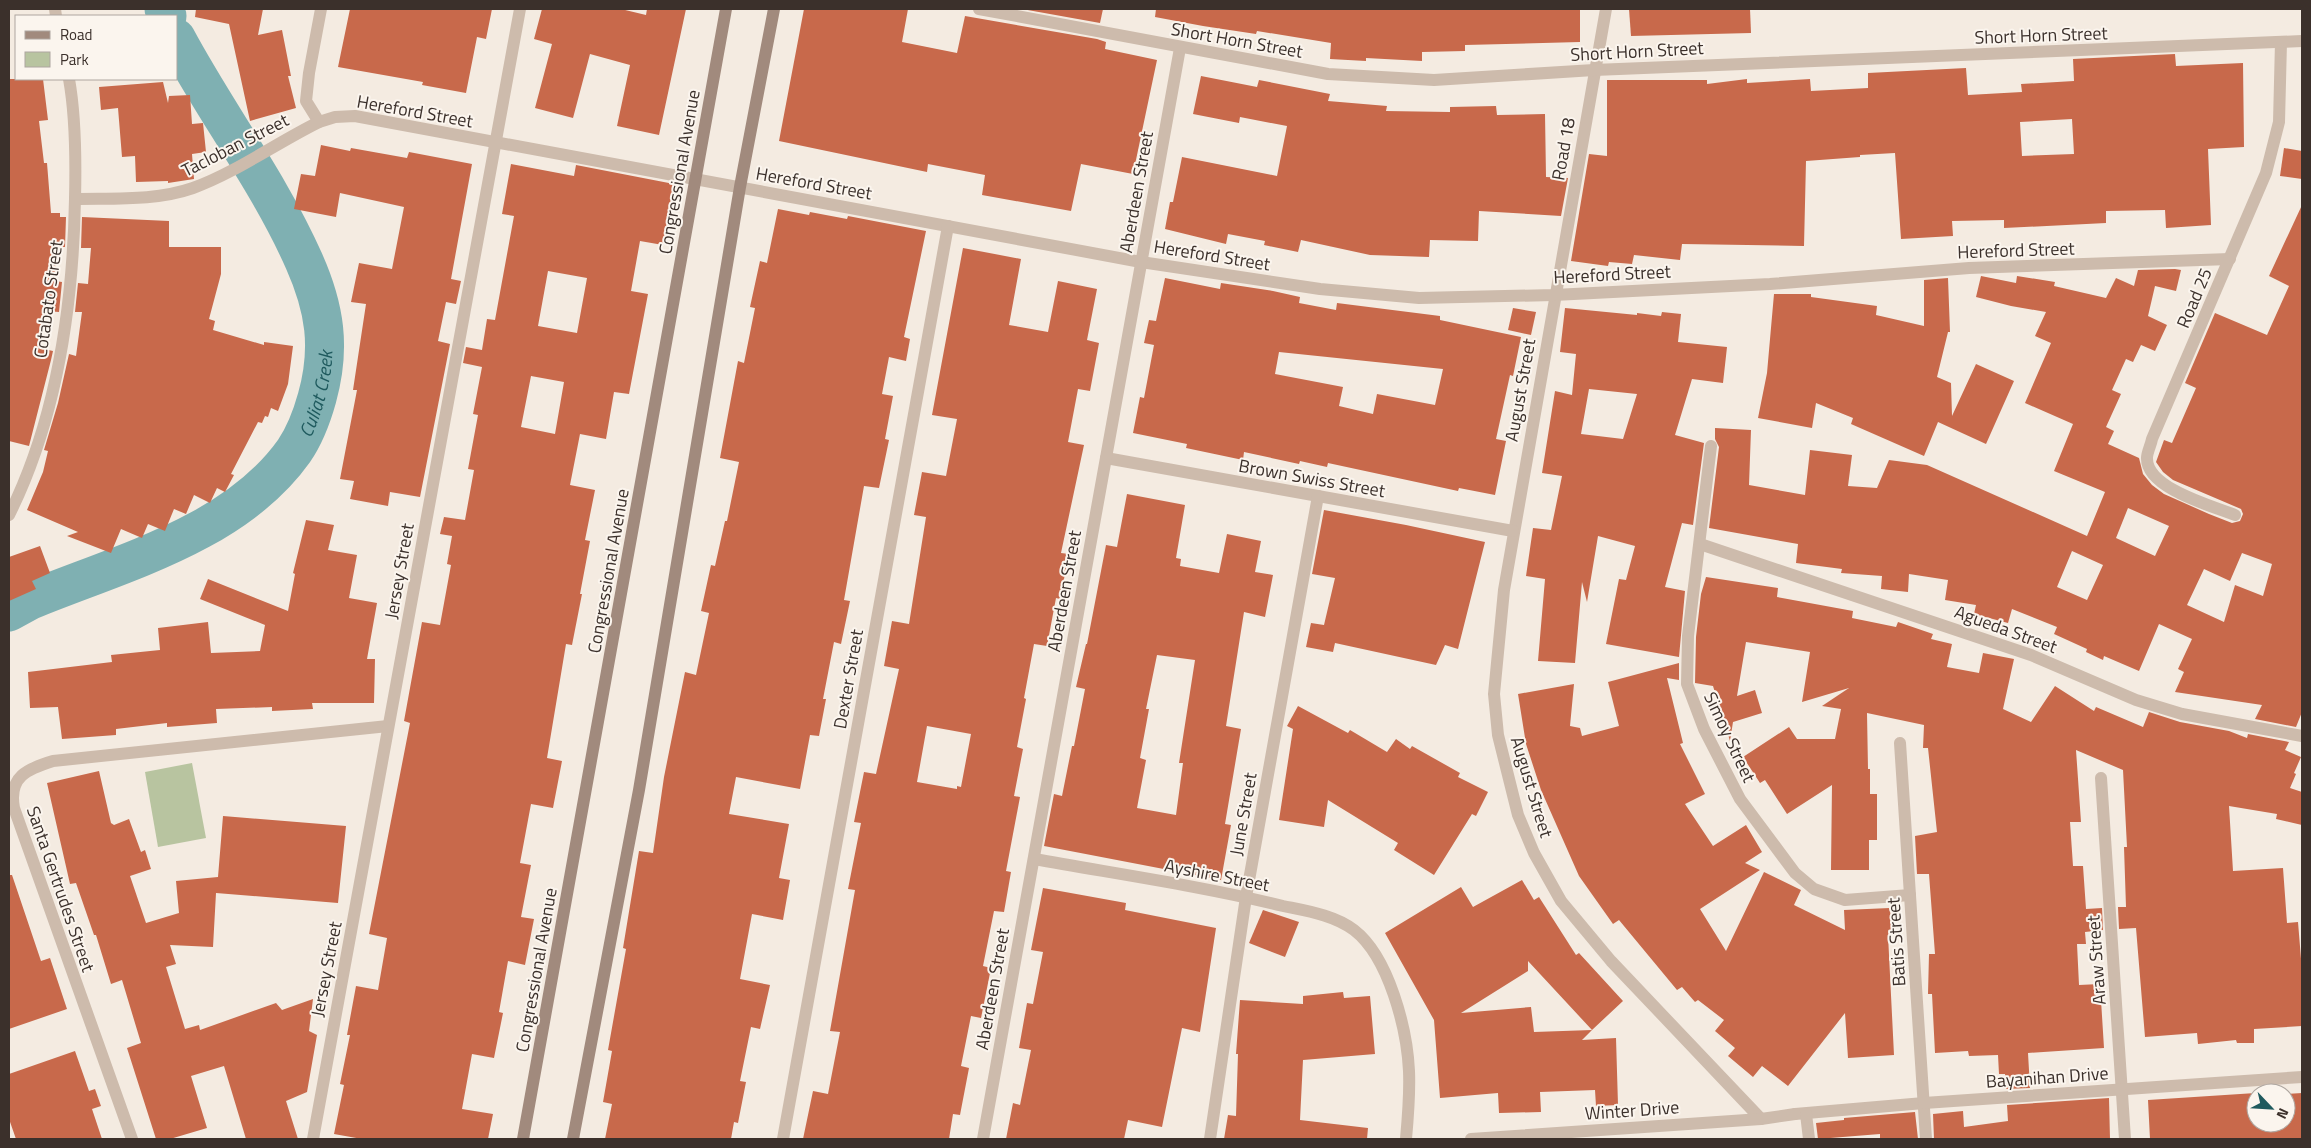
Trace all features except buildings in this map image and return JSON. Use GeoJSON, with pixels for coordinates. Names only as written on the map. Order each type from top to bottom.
{"type":"FeatureCollection","features":[{"type":"Feature","properties":{"kind":"main road","name":"Congressional Avenue"},"geometry":{"type":"LineString","coordinates":[[523,1139],[726,9]]}},
{"type":"Feature","properties":{"kind":"main road"},"geometry":{"type":"LineString","coordinates":[[574,1139],[638,790],[740,187],[774,9]]}},
{"type":"Feature","properties":{"kind":"street"},"geometry":{"type":"LineString","coordinates":[[319,122],[306,101],[309,72],[321,9]]}},
{"type":"Feature","properties":{"kind":"street","name":"Jersey Street"},"geometry":{"type":"LineString","coordinates":[[312,1139],[520,9]]}},
{"type":"Feature","properties":{"kind":"street","name":"Short Horn Street"},"geometry":{"type":"LineString","coordinates":[[978,9],[1023,13],[1180,48],[1328,74],[1434,80],[1594,70],[2302,41]]}},
{"type":"Feature","properties":{"kind":"street","name":"Road 18"},"geometry":{"type":"LineString","coordinates":[[1554,295],[1606,9]]}},
{"type":"Feature","properties":{"kind":"street","name":"Road 25"},"geometry":{"type":"LineString","coordinates":[[2235,515],[2162,484],[2151,474],[2147,459],[2152,439],[2266,174],[2279,122],[2281,42]]}},
{"type":"Feature","properties":{"kind":"street","name":"Aberdeen Street"},"geometry":{"type":"LineString","coordinates":[[983,1139],[1180,48]]}},
{"type":"Feature","properties":{"kind":"street","name":"Cotabato Street"},"geometry":{"type":"LineString","coordinates":[[9,515],[27,479],[46,420],[70,296],[76,153],[69,80]]}},
{"type":"Feature","properties":{"kind":"street","name":"Hereford Street"},"geometry":{"type":"LineString","coordinates":[[319,122],[335,117],[356,116],[496,144],[740,187],[1141,262],[1320,289],[1419,298],[1554,295],[1770,284],[1969,268],[2230,259]]}},
{"type":"Feature","properties":{"kind":"street","name":"Tacloban Street"},"geometry":{"type":"LineString","coordinates":[[75,199],[136,198],[169,195],[193,188],[319,122]]}},
{"type":"Feature","properties":{"kind":"street","name":"Dexter Street"},"geometry":{"type":"LineString","coordinates":[[783,1139],[948,226]]}},
{"type":"Feature","properties":{"kind":"street","name":"August Street"},"geometry":{"type":"LineString","coordinates":[[1554,295],[1504,590],[1494,694],[1498,734],[1506,773],[1518,815],[1534,853],[1561,900],[1611,961],[1761,1119]]}},
{"type":"Feature","properties":{"kind":"street","name":"Simoy Street"},"geometry":{"type":"LineString","coordinates":[[1711,446],[1688,636],[1687,684],[1704,729],[1740,799],[1795,873],[1814,889],[1845,900],[1910,895]]}},
{"type":"Feature","properties":{"kind":"street","name":"Brown Swiss Street"},"geometry":{"type":"LineString","coordinates":[[1106,458],[1513,531]]}},
{"type":"Feature","properties":{"kind":"street","name":"June Street"},"geometry":{"type":"LineString","coordinates":[[1210,1139],[1246,897],[1318,496]]}},
{"type":"Feature","properties":{"kind":"street","name":"Agueda Street"},"geometry":{"type":"LineString","coordinates":[[1700,544],[2031,654],[2136,700],[2182,714],[2302,736]]}},
{"type":"Feature","properties":{"kind":"street","name":"Santa Gertrudes Street"},"geometry":{"type":"LineString","coordinates":[[132,1139],[14,808],[12,798],[19,777],[27,769],[52,761],[388,726]]}},
{"type":"Feature","properties":{"kind":"street","name":"Batis Street"},"geometry":{"type":"LineString","coordinates":[[1900,743],[1926,1139]]}},
{"type":"Feature","properties":{"kind":"street","name":"Araw Street"},"geometry":{"type":"LineString","coordinates":[[2101,778],[2125,1139]]}},
{"type":"Feature","properties":{"kind":"street","name":"Ayshire Street"},"geometry":{"type":"LineString","coordinates":[[1034,859],[1246,897],[1331,917],[1354,930],[1378,958],[1393,994],[1404,1032],[1409,1070],[1409,1107],[1406,1139]]}},
{"type":"Feature","properties":{"kind":"street","name":"Bayanihan Drive"},"geometry":{"type":"LineString","coordinates":[[1801,1114],[2302,1077]]}},
{"type":"Feature","properties":{"kind":"street"},"geometry":{"type":"LineString","coordinates":[[1801,1114],[1809,1139]]}},
{"type":"Feature","properties":{"kind":"street","name":"Winter Drive"},"geometry":{"type":"LineString","coordinates":[[1471,1139],[1761,1119],[1801,1114]]}},
{"type":"Feature","properties":{"kind":"green space"},"geometry":{"type":"Polygon","coordinates":[[[192,763],[206,838],[158,847],[145,772],[192,763]]]}},
{"type":"Feature","properties":{"kind":"waterway","name":"Culiat Creek"},"geometry":{"type":"LineString","coordinates":[[164,9],[167,15]]}},
{"type":"Feature","properties":{"kind":"waterway","name":"Culiat Creek"},"geometry":{"type":"LineString","coordinates":[[9,612],[31,600],[174,543],[209,525],[241,504],[269,480],[294,451],[305,432],[315,405],[321,380],[325,345],[321,312],[311,278],[275,203],[178,42]]}}]}
